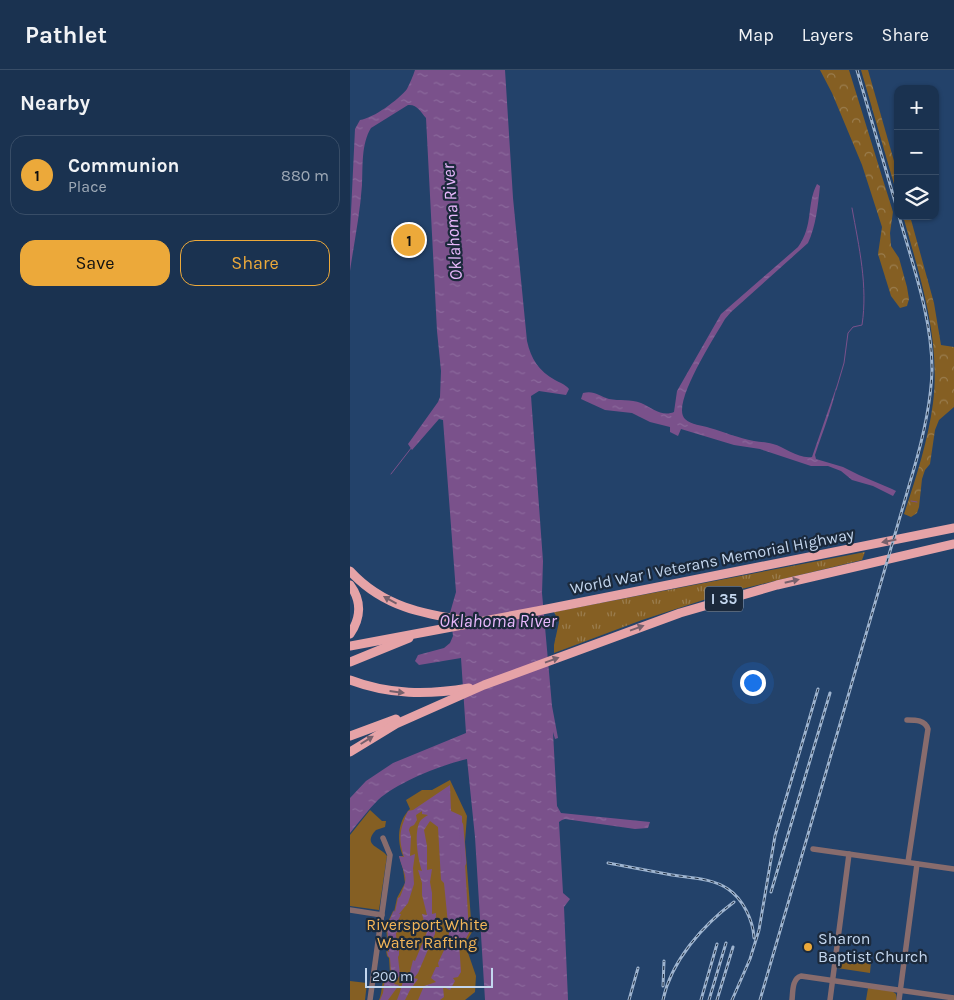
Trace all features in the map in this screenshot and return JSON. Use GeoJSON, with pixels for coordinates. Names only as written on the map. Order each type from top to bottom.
{"type":"FeatureCollection","features":[{"type":"Feature","properties":{"kind":"highway","name":"World War I Veterans Memorial Highway"},"geometry":{"type":"LineString","coordinates":[[420,633],[954,528]]}},
{"type":"Feature","properties":{"kind":"highway","name":"World War I Veterans Memorial Highway"},"geometry":{"type":"LineString","coordinates":[[484,685],[665,618],[724,599],[954,545]]}},
{"type":"Feature","properties":{"kind":"highway","name":"I 35"},"geometry":{"type":"LineString","coordinates":[[350,571],[374,591],[398,605],[436,616],[477,622]]}},
{"type":"Feature","properties":{"kind":"highway"},"geometry":{"type":"LineString","coordinates":[[350,586],[357,597],[359,610],[357,622],[350,634]]}},
{"type":"Feature","properties":{"kind":"highway"},"geometry":{"type":"LineString","coordinates":[[350,646],[420,633]]}},
{"type":"Feature","properties":{"kind":"highway"},"geometry":{"type":"LineString","coordinates":[[350,662],[394,646],[420,633]]}},
{"type":"Feature","properties":{"kind":"highway","name":"I 35"},"geometry":{"type":"LineString","coordinates":[[350,680],[362,685],[411,693],[445,692],[484,685]]}},
{"type":"Feature","properties":{"kind":"highway"},"geometry":{"type":"LineString","coordinates":[[350,736],[446,702],[484,685]]}},
{"type":"Feature","properties":{"kind":"highway"},"geometry":{"type":"LineString","coordinates":[[350,752],[385,730],[429,708]]}},
{"type":"Feature","properties":{"kind":"street"},"geometry":{"type":"LineString","coordinates":[[907,720],[921,721],[926,724],[928,729],[908,862]]}},
{"type":"Feature","properties":{"kind":"street"},"geometry":{"type":"LineString","coordinates":[[370,1000],[390,854],[383,838]]}},
{"type":"Feature","properties":{"kind":"street"},"geometry":{"type":"LineString","coordinates":[[813,849],[954,869]]}},
{"type":"Feature","properties":{"kind":"street"},"geometry":{"type":"LineString","coordinates":[[830,1000],[849,854]]}},
{"type":"Feature","properties":{"kind":"street"},"geometry":{"type":"LineString","coordinates":[[899,1000],[917,864]]}},
{"type":"Feature","properties":{"kind":"street"},"geometry":{"type":"LineString","coordinates":[[350,910],[382,915]]}},
{"type":"Feature","properties":{"kind":"street"},"geometry":{"type":"LineString","coordinates":[[792,1000],[797,978],[803,976],[954,998]]}},
{"type":"Feature","properties":{"kind":"green space"},"geometry":{"type":"Polygon","coordinates":[[[820,70],[849,70],[893,212],[890,233],[891,246],[899,258],[907,287],[909,299],[907,306],[900,308],[891,296],[878,254],[882,227],[862,165],[832,93],[820,70]]]}},
{"type":"Feature","properties":{"kind":"green space"},"geometry":{"type":"Polygon","coordinates":[[[861,70],[868,70],[894,161],[894,184],[861,70]]]}},
{"type":"Feature","properties":{"kind":"green space"},"geometry":{"type":"Polygon","coordinates":[[[904,220],[911,220],[934,303],[941,345],[954,347],[954,407],[939,420],[935,430],[930,464],[925,470],[922,479],[919,507],[917,513],[911,517],[904,514],[928,431],[935,379],[932,332],[904,220]]]}},
{"type":"Feature","properties":{"kind":"green space"},"geometry":{"type":"Polygon","coordinates":[[[865,552],[862,560],[725,593],[642,620],[554,653],[559,622],[554,612],[865,552]]]}},
{"type":"Feature","properties":{"kind":"green space","name":"Riversport White Water Rafting"},"geometry":{"type":"Polygon","coordinates":[[[450,780],[467,816],[465,842],[472,932],[465,944],[476,976],[475,992],[465,1000],[379,1000],[384,979],[388,981],[390,974],[389,958],[386,951],[388,952],[386,926],[394,912],[397,898],[405,883],[399,856],[403,856],[399,832],[400,825],[410,809],[406,800],[422,790],[432,790],[450,780]]]}},
{"type":"Feature","properties":{"kind":"green space"},"geometry":{"type":"Polygon","coordinates":[[[370,810],[382,821],[386,821],[385,827],[376,830],[371,840],[374,846],[387,856],[379,910],[350,906],[350,835],[370,810]]]}},
{"type":"Feature","properties":{"kind":"green space"},"geometry":{"type":"Polygon","coordinates":[[[838,957],[871,962],[870,973],[837,968],[838,957]]]}},
{"type":"Feature","properties":{"kind":"green space"},"geometry":{"type":"Polygon","coordinates":[[[350,981],[367,983],[365,1000],[350,1000],[350,981]]]}},
{"type":"Feature","properties":{"kind":"green space"},"geometry":{"type":"Polygon","coordinates":[[[868,988],[892,991],[896,994],[897,1000],[866,1000],[868,988]]]}},
{"type":"Feature","properties":{"kind":"water","name":"Oklahoma River"},"geometry":{"type":"Polygon","coordinates":[[[415,70],[505,70],[513,198],[527,341],[533,359],[540,368],[569,389],[566,395],[539,391],[531,396],[543,561],[542,593],[552,706],[558,738],[555,739],[553,732],[557,806],[561,813],[650,822],[648,828],[635,829],[565,819],[559,822],[563,893],[570,899],[564,907],[568,1000],[485,1000],[475,837],[467,759],[433,770],[386,793],[350,833],[350,798],[366,781],[393,763],[466,733],[461,658],[419,665],[415,661],[418,655],[444,648],[450,643],[453,636],[450,613],[456,592],[443,420],[439,419],[412,450],[408,444],[438,402],[440,397],[441,371],[437,331],[426,118],[414,106],[408,105],[371,128],[368,134],[364,148],[360,207],[350,271],[355,129],[360,120],[379,112],[403,93],[407,89],[415,70]]]}},
{"type":"Feature","properties":{"kind":"water"},"geometry":{"type":"Polygon","coordinates":[[[817,184],[820,186],[817,208],[813,230],[808,243],[725,319],[696,370],[689,385],[682,411],[685,419],[693,424],[748,440],[773,444],[797,455],[812,457],[837,385],[815,455],[816,459],[843,467],[892,489],[896,491],[893,496],[873,486],[852,480],[841,471],[828,466],[811,466],[760,449],[734,445],[681,429],[678,436],[670,432],[670,427],[650,422],[632,413],[605,410],[581,399],[583,393],[590,392],[609,399],[641,403],[661,413],[674,412],[677,391],[721,314],[798,247],[806,231],[817,184]]]}},
{"type":"Feature","properties":{"kind":"water"},"geometry":{"type":"Polygon","coordinates":[[[450,785],[451,811],[462,816],[462,825],[460,825],[462,862],[465,863],[469,933],[465,940],[459,942],[461,972],[458,977],[453,978],[455,981],[450,990],[443,987],[444,997],[440,1000],[418,1000],[424,986],[436,982],[431,978],[436,967],[439,967],[438,963],[445,948],[443,946],[449,934],[444,883],[441,880],[438,827],[430,821],[424,830],[427,846],[427,870],[432,869],[430,882],[432,914],[436,913],[435,934],[432,940],[435,940],[430,945],[414,978],[418,979],[405,1000],[397,1000],[406,973],[409,976],[413,960],[415,961],[427,932],[422,914],[427,915],[418,870],[422,871],[418,853],[417,831],[421,820],[428,815],[422,814],[422,811],[416,815],[417,820],[409,830],[411,837],[410,856],[415,854],[413,868],[414,884],[408,903],[399,914],[401,914],[398,921],[400,924],[399,931],[396,933],[400,975],[394,984],[399,985],[388,1000],[380,1000],[385,978],[389,981],[391,973],[390,958],[387,951],[389,952],[387,926],[394,910],[395,912],[398,898],[405,884],[404,872],[399,856],[404,857],[401,844],[403,823],[408,811],[413,810],[450,785]]]}},
{"type":"Feature","properties":{"kind":"waterway"},"geometry":{"type":"LineString","coordinates":[[836,390],[844,363],[848,333],[853,327],[862,325],[864,310],[862,267],[852,208]]}},
{"type":"Feature","properties":{"kind":"waterway"},"geometry":{"type":"LineString","coordinates":[[391,474],[412,447]]}},
{"type":"Feature","properties":{"kind":"waterway"},"geometry":{"type":"LineString","coordinates":[[911,501],[917,502]]}},
{"type":"Feature","properties":{"kind":"waterway"},"geometry":{"type":"LineString","coordinates":[[459,821],[461,825],[464,863],[462,867]]}},
{"type":"Feature","properties":{"kind":"railway"},"geometry":{"type":"LineString","coordinates":[[857,70],[894,198]]}},
{"type":"Feature","properties":{"kind":"railway"},"geometry":{"type":"LineString","coordinates":[[760,1000],[917,459],[928,409],[932,370],[929,331],[921,292],[900,220]]}},
{"type":"Feature","properties":{"kind":"railway"},"geometry":{"type":"LineString","coordinates":[[732,1000],[750,959],[759,930],[775,836],[818,689]]}},
{"type":"Feature","properties":{"kind":"railway"},"geometry":{"type":"LineString","coordinates":[[771,892],[830,693]]}},
{"type":"Feature","properties":{"kind":"railway"},"geometry":{"type":"LineString","coordinates":[[608,863],[701,879],[722,885],[743,904],[749,917],[754,938]]}},
{"type":"Feature","properties":{"kind":"railway"},"geometry":{"type":"LineString","coordinates":[[663,1000],[673,971],[690,945],[722,911],[734,902]]}},
{"type":"Feature","properties":{"kind":"railway"},"geometry":{"type":"LineString","coordinates":[[709,1000],[726,943]]}},
{"type":"Feature","properties":{"kind":"railway"},"geometry":{"type":"LineString","coordinates":[[701,1000],[717,944]]}},
{"type":"Feature","properties":{"kind":"railway"},"geometry":{"type":"LineString","coordinates":[[717,1000],[733,947]]}},
{"type":"Feature","properties":{"kind":"railway"},"geometry":{"type":"LineString","coordinates":[[663,986],[664,961]]}},
{"type":"Feature","properties":{"kind":"railway"},"geometry":{"type":"LineString","coordinates":[[629,1000],[638,968]]}},
{"type":"Feature","properties":{"kind":"place","name":"Communion"},"geometry":{"type":"Point","coordinates":[409,240]}},
{"type":"Feature","properties":{"kind":"place","name":"Sharon Baptist Church"},"geometry":{"type":"Point","coordinates":[808,947]}}]}
